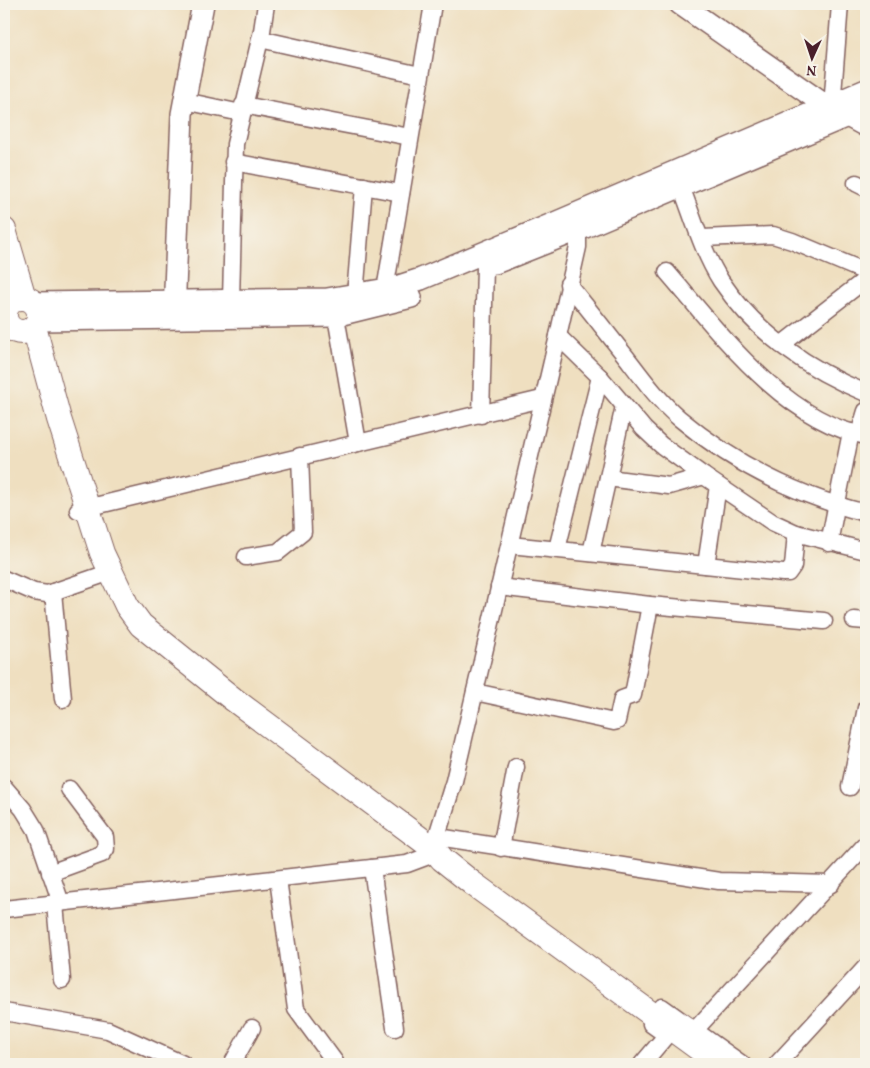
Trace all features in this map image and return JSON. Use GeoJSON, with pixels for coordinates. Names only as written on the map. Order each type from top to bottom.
{"type":"FeatureCollection","features":[{"type":"Feature","properties":{"kind":"highway"},"geometry":{"type":"LineString","coordinates":[[4,230],[19,318]]}},
{"type":"Feature","properties":{"kind":"highway"},"geometry":{"type":"LineString","coordinates":[[4,276],[19,318],[49,422],[83,509],[122,595],[134,615],[149,633],[436,850],[516,915],[720,1064]]}},
{"type":"Feature","properties":{"kind":"highway"},"geometry":{"type":"LineString","coordinates":[[83,509],[102,574],[126,623],[138,636],[436,850]]}},
{"type":"Feature","properties":{"kind":"main road"},"geometry":{"type":"LineString","coordinates":[[174,309],[182,114],[203,4]]}},
{"type":"Feature","properties":{"kind":"main road"},"geometry":{"type":"LineString","coordinates":[[680,4],[850,110]]}},
{"type":"Feature","properties":{"kind":"main road"},"geometry":{"type":"LineString","coordinates":[[705,4],[850,110]]}},
{"type":"Feature","properties":{"kind":"main road"},"geometry":{"type":"LineString","coordinates":[[334,307],[355,296],[414,296],[483,260],[678,178],[850,110],[866,90]]}},
{"type":"Feature","properties":{"kind":"main road"},"geometry":{"type":"LineString","coordinates":[[19,318],[174,309],[334,307],[386,297]]}},
{"type":"Feature","properties":{"kind":"main road"},"geometry":{"type":"LineString","coordinates":[[174,309],[231,300],[258,308]]}},
{"type":"Feature","properties":{"kind":"street"},"geometry":{"type":"LineString","coordinates":[[231,300],[233,162],[242,110],[260,39],[266,4]]}},
{"type":"Feature","properties":{"kind":"street"},"geometry":{"type":"LineString","coordinates":[[386,297],[401,193],[433,4]]}},
{"type":"Feature","properties":{"kind":"street"},"geometry":{"type":"LineString","coordinates":[[840,4],[850,110]]}},
{"type":"Feature","properties":{"kind":"street"},"geometry":{"type":"LineString","coordinates":[[260,39],[420,75]]}},
{"type":"Feature","properties":{"kind":"street"},"geometry":{"type":"LineString","coordinates":[[184,101],[410,137]]}},
{"type":"Feature","properties":{"kind":"street"},"geometry":{"type":"LineString","coordinates":[[233,162],[401,193]]}},
{"type":"Feature","properties":{"kind":"street"},"geometry":{"type":"LineString","coordinates":[[678,178],[721,280],[751,315],[781,345],[828,376],[866,393]]}},
{"type":"Feature","properties":{"kind":"street"},"geometry":{"type":"LineString","coordinates":[[355,296],[364,186]]}},
{"type":"Feature","properties":{"kind":"street"},"geometry":{"type":"LineString","coordinates":[[436,850],[510,544],[558,336],[568,284],[575,262],[575,222]]}},
{"type":"Feature","properties":{"kind":"street"},"geometry":{"type":"LineString","coordinates":[[702,238],[773,236],[792,241],[866,272]]}},
{"type":"Feature","properties":{"kind":"street"},"geometry":{"type":"LineString","coordinates":[[481,414],[483,260]]}},
{"type":"Feature","properties":{"kind":"street"},"geometry":{"type":"LineString","coordinates":[[668,272],[736,351],[759,372],[815,417],[858,434]]}},
{"type":"Feature","properties":{"kind":"street"},"geometry":{"type":"LineString","coordinates":[[781,345],[866,280]]}},
{"type":"Feature","properties":{"kind":"street"},"geometry":{"type":"LineString","coordinates":[[568,284],[650,388],[679,418],[743,464],[813,498],[866,513]]}},
{"type":"Feature","properties":{"kind":"street"},"geometry":{"type":"LineString","coordinates":[[334,307],[358,443]]}},
{"type":"Feature","properties":{"kind":"street"},"geometry":{"type":"LineString","coordinates":[[558,336],[600,377],[661,445],[718,486],[772,522],[796,533],[829,543],[866,550]]}},
{"type":"Feature","properties":{"kind":"street"},"geometry":{"type":"LineString","coordinates":[[557,550],[600,377]]}},
{"type":"Feature","properties":{"kind":"street"},"geometry":{"type":"LineString","coordinates":[[83,509],[542,399]]}},
{"type":"Feature","properties":{"kind":"street"},"geometry":{"type":"LineString","coordinates":[[592,553],[624,406]]}},
{"type":"Feature","properties":{"kind":"street"},"geometry":{"type":"LineString","coordinates":[[829,543],[836,506],[866,411]]}},
{"type":"Feature","properties":{"kind":"street"},"geometry":{"type":"LineString","coordinates":[[246,557],[278,552],[303,532],[303,479],[300,456]]}},
{"type":"Feature","properties":{"kind":"street"},"geometry":{"type":"LineString","coordinates":[[608,478],[669,486],[704,476]]}},
{"type":"Feature","properties":{"kind":"street"},"geometry":{"type":"LineString","coordinates":[[706,565],[718,486]]}},
{"type":"Feature","properties":{"kind":"street"},"geometry":{"type":"LineString","coordinates":[[510,544],[788,573],[793,566],[796,533]]}},
{"type":"Feature","properties":{"kind":"street"},"geometry":{"type":"LineString","coordinates":[[4,579],[34,592],[53,592],[102,574]]}},
{"type":"Feature","properties":{"kind":"street"},"geometry":{"type":"LineString","coordinates":[[499,587],[650,605],[824,621]]}},
{"type":"Feature","properties":{"kind":"street"},"geometry":{"type":"LineString","coordinates":[[53,592],[62,699]]}},
{"type":"Feature","properties":{"kind":"street"},"geometry":{"type":"LineString","coordinates":[[475,692],[614,722],[617,721],[622,699],[634,695],[650,605]]}},
{"type":"Feature","properties":{"kind":"street"},"geometry":{"type":"LineString","coordinates":[[850,787],[866,708]]}},
{"type":"Feature","properties":{"kind":"street"},"geometry":{"type":"LineString","coordinates":[[502,848],[516,766]]}},
{"type":"Feature","properties":{"kind":"street"},"geometry":{"type":"LineString","coordinates":[[4,787],[24,808],[36,830],[50,873],[58,903],[62,980]]}},
{"type":"Feature","properties":{"kind":"street"},"geometry":{"type":"LineString","coordinates":[[50,873],[102,854],[106,849],[105,837],[69,789]]}},
{"type":"Feature","properties":{"kind":"street"},"geometry":{"type":"LineString","coordinates":[[695,1030],[866,844]]}},
{"type":"Feature","properties":{"kind":"street"},"geometry":{"type":"LineString","coordinates":[[4,910],[407,864],[436,850],[502,848],[728,882],[831,884]]}},
{"type":"Feature","properties":{"kind":"street"},"geometry":{"type":"LineString","coordinates":[[372,868],[395,1028]]}},
{"type":"Feature","properties":{"kind":"street"},"geometry":{"type":"LineString","coordinates":[[278,878],[296,1009],[300,1017],[335,1062]]}},
{"type":"Feature","properties":{"kind":"street"},"geometry":{"type":"LineString","coordinates":[[516,915],[529,915],[540,920],[742,1064]]}},
{"type":"Feature","properties":{"kind":"street"},"geometry":{"type":"LineString","coordinates":[[516,915],[527,933],[533,938],[665,1034],[665,1037],[702,1064]]}},
{"type":"Feature","properties":{"kind":"street"},"geometry":{"type":"LineString","coordinates":[[778,1064],[866,967]]}},
{"type":"Feature","properties":{"kind":"street"},"geometry":{"type":"LineString","coordinates":[[4,1012],[108,1030],[183,1064]]}},
{"type":"Feature","properties":{"kind":"street"},"geometry":{"type":"LineString","coordinates":[[232,1064],[252,1028]]}},
{"type":"Feature","properties":{"kind":"street"},"geometry":{"type":"LineString","coordinates":[[642,1064],[665,1037]]}}]}
